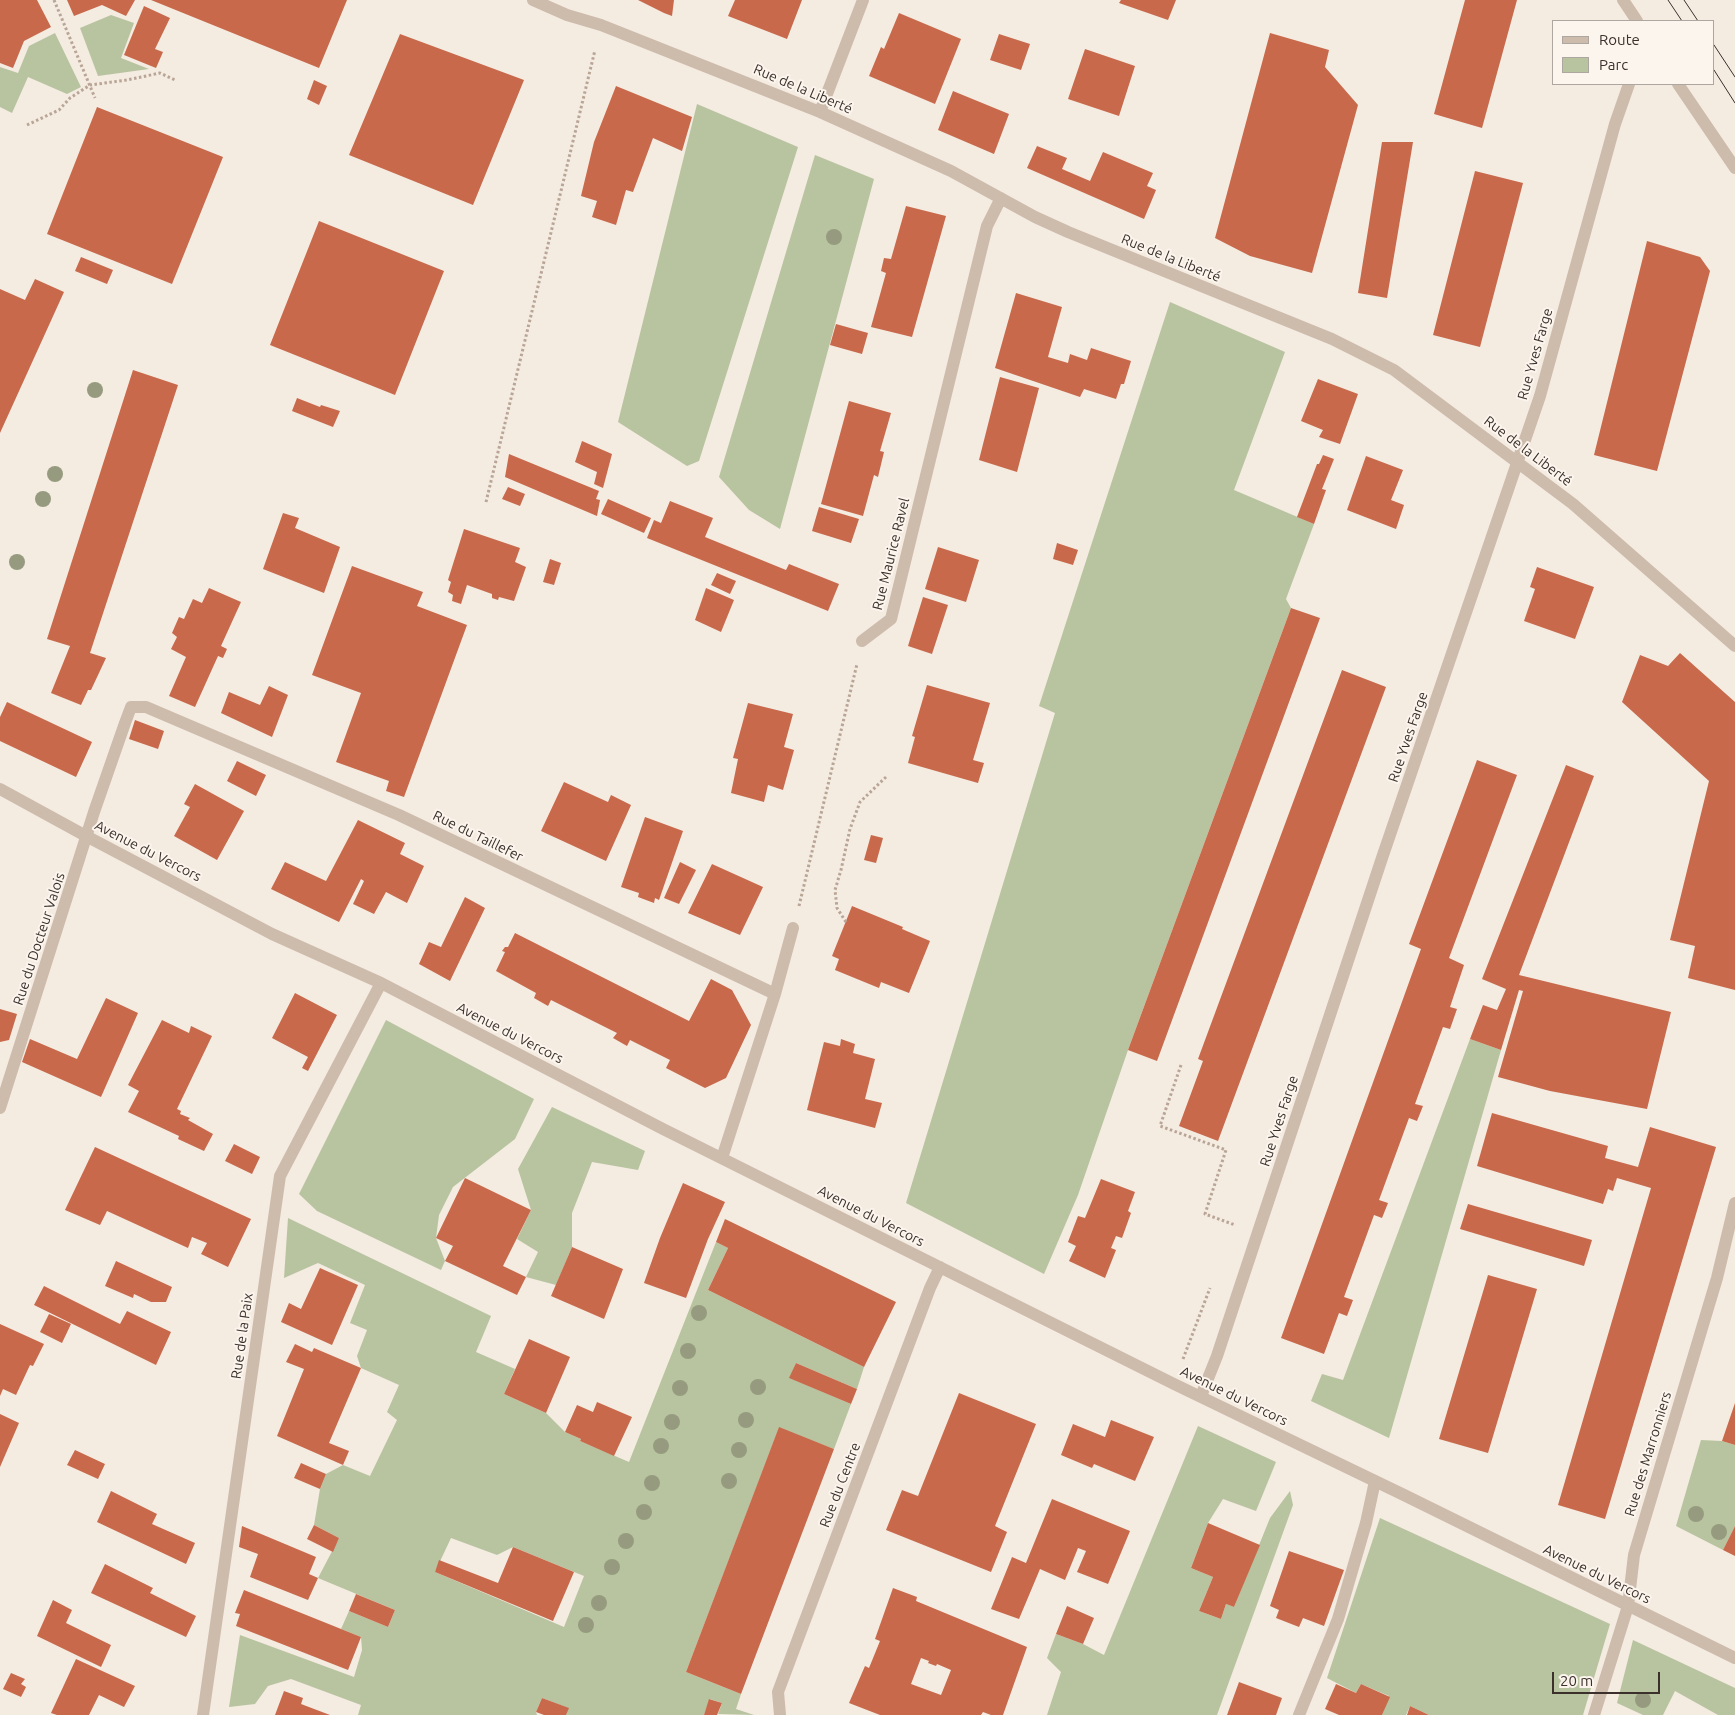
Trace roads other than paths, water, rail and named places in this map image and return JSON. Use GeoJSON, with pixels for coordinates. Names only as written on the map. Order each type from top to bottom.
{"type":"FeatureCollection","features":[{"type":"Feature","properties":{"kind":"street","name":"Rue de la Liberté"},"geometry":{"type":"LineString","coordinates":[[533,0],[568,15],[602,25],[820,112],[951,171],[1035,218],[1332,339],[1394,370],[1573,504],[1735,646]]}},
{"type":"Feature","properties":{"kind":"street"},"geometry":{"type":"LineString","coordinates":[[820,112],[863,0]]}},
{"type":"Feature","properties":{"kind":"street"},"geometry":{"type":"LineString","coordinates":[[1625,0],[1636,20]]}},
{"type":"Feature","properties":{"kind":"street","name":"Rue Yves Farge"},"geometry":{"type":"LineString","coordinates":[[1201,1396],[1382,858],[1444,680],[1516,461],[1540,396],[1615,124],[1629,85]]}},
{"type":"Feature","properties":{"kind":"street"},"geometry":{"type":"LineString","coordinates":[[1679,85],[1735,168]]}},
{"type":"Feature","properties":{"kind":"street","name":"Rue Maurice Ravel"},"geometry":{"type":"LineString","coordinates":[[862,641],[891,619],[987,226],[1000,198]]}},
{"type":"Feature","properties":{"kind":"street","name":"Rue du Taillefer"},"geometry":{"type":"LineString","coordinates":[[86,836],[131,707],[146,707],[398,815],[775,994]]}},
{"type":"Feature","properties":{"kind":"street","name":"Avenue du Vercors"},"geometry":{"type":"LineString","coordinates":[[0,788],[86,836],[272,934],[381,983],[722,1158],[1174,1384],[1735,1658]]}},
{"type":"Feature","properties":{"kind":"street","name":"Rue du Docteur Valois"},"geometry":{"type":"LineString","coordinates":[[0,1108],[86,836]]}},
{"type":"Feature","properties":{"kind":"street"},"geometry":{"type":"LineString","coordinates":[[722,1158],[775,994],[793,928]]}},
{"type":"Feature","properties":{"kind":"street","name":"Rue de la Paix"},"geometry":{"type":"LineString","coordinates":[[203,1715],[280,1176],[381,983]]}},
{"type":"Feature","properties":{"kind":"street","name":"Rue des Marronniers"},"geometry":{"type":"LineString","coordinates":[[1594,1715],[1628,1606],[1634,1555],[1717,1278],[1735,1203]]}},
{"type":"Feature","properties":{"kind":"street","name":"Rue du Centre"},"geometry":{"type":"LineString","coordinates":[[780,1715],[778,1692],[930,1288],[940,1267]]}},
{"type":"Feature","properties":{"kind":"street"},"geometry":{"type":"LineString","coordinates":[[1299,1715],[1338,1619],[1366,1523],[1374,1481]]}},
{"type":"Feature","properties":{"kind":"tram line"},"geometry":{"type":"LineString","coordinates":[[1668,0],[1681,20]]}},
{"type":"Feature","properties":{"kind":"tram line"},"geometry":{"type":"LineString","coordinates":[[1684,0],[1697,20]]}},
{"type":"Feature","properties":{"kind":"tram line"},"geometry":{"type":"LineString","coordinates":[[1715,47],[1735,77]]}},
{"type":"Feature","properties":{"kind":"tram line"},"geometry":{"type":"LineString","coordinates":[[1715,72],[1735,103]]}}]}
